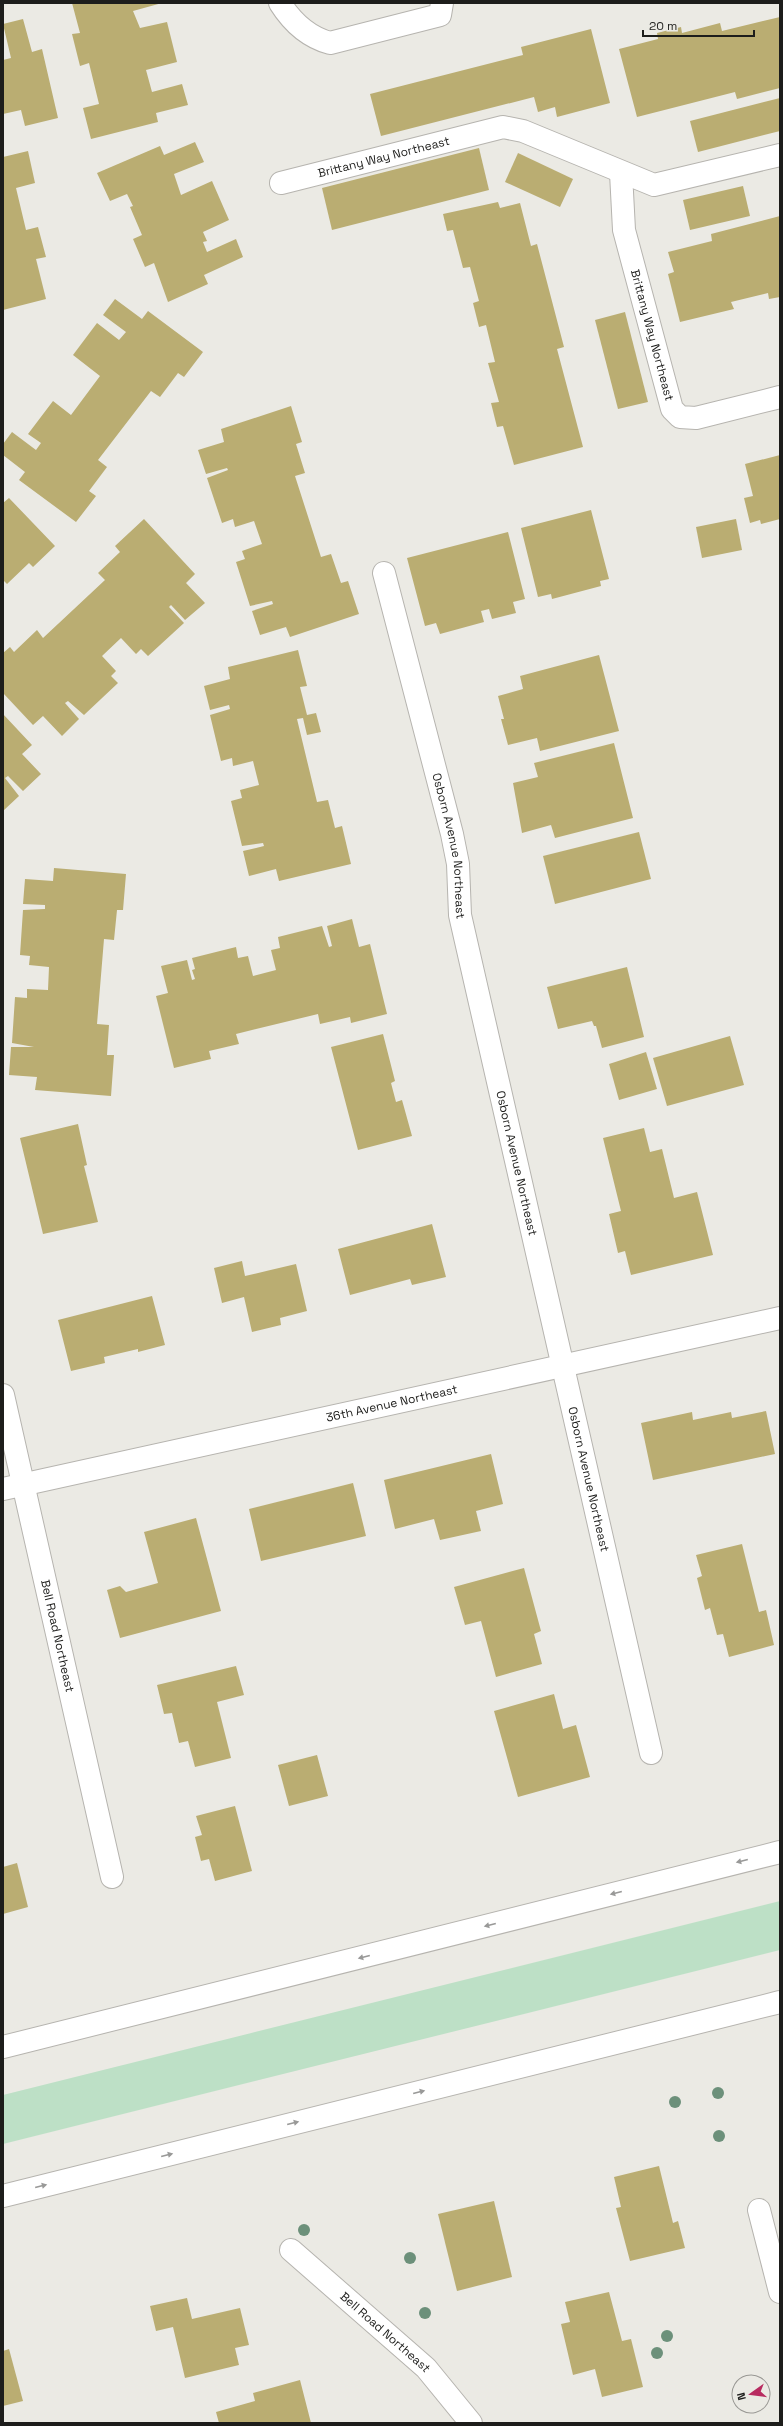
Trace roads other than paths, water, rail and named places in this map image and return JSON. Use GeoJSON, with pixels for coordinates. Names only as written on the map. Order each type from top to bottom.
{"type":"FeatureCollection","features":[{"type":"Feature","properties":{"kind":"main road"},"geometry":{"type":"LineString","coordinates":[[280,3],[289,17],[316,39],[330,43],[440,15],[442,3]]}},
{"type":"Feature","properties":{"kind":"main road","name":"Brittany Way Northeast"},"geometry":{"type":"LineString","coordinates":[[281,183],[503,127],[523,131],[621,173],[654,185],[780,155]]}},
{"type":"Feature","properties":{"kind":"main road","name":"Brittany Way Northeast"},"geometry":{"type":"LineString","coordinates":[[621,173],[624,230],[672,409],[680,417],[696,418],[780,397]]}},
{"type":"Feature","properties":{"kind":"main road","name":"Osborn Avenue Northeast"},"geometry":{"type":"LineString","coordinates":[[384,573],[452,834],[458,864],[460,915],[651,1753]]}},
{"type":"Feature","properties":{"kind":"main road","name":"36th Avenue Northeast"},"geometry":{"type":"LineString","coordinates":[[13,1487],[780,1318]]}},
{"type":"Feature","properties":{"kind":"main road","name":"Bell Road Northeast"},"geometry":{"type":"LineString","coordinates":[[3,1395],[13,1487],[112,1877]]}},
{"type":"Feature","properties":{"kind":"main road"},"geometry":{"type":"LineString","coordinates":[[3,2046],[780,1852]]}},
{"type":"Feature","properties":{"kind":"main road"},"geometry":{"type":"LineString","coordinates":[[3,2196],[780,2002]]}},
{"type":"Feature","properties":{"kind":"main road"},"geometry":{"type":"LineString","coordinates":[[760,2210],[780,2292]]}},
{"type":"Feature","properties":{"kind":"main road","name":"Bell Road Northeast"},"geometry":{"type":"LineString","coordinates":[[291,2250],[426,2368],[471,2423]]}}]}
